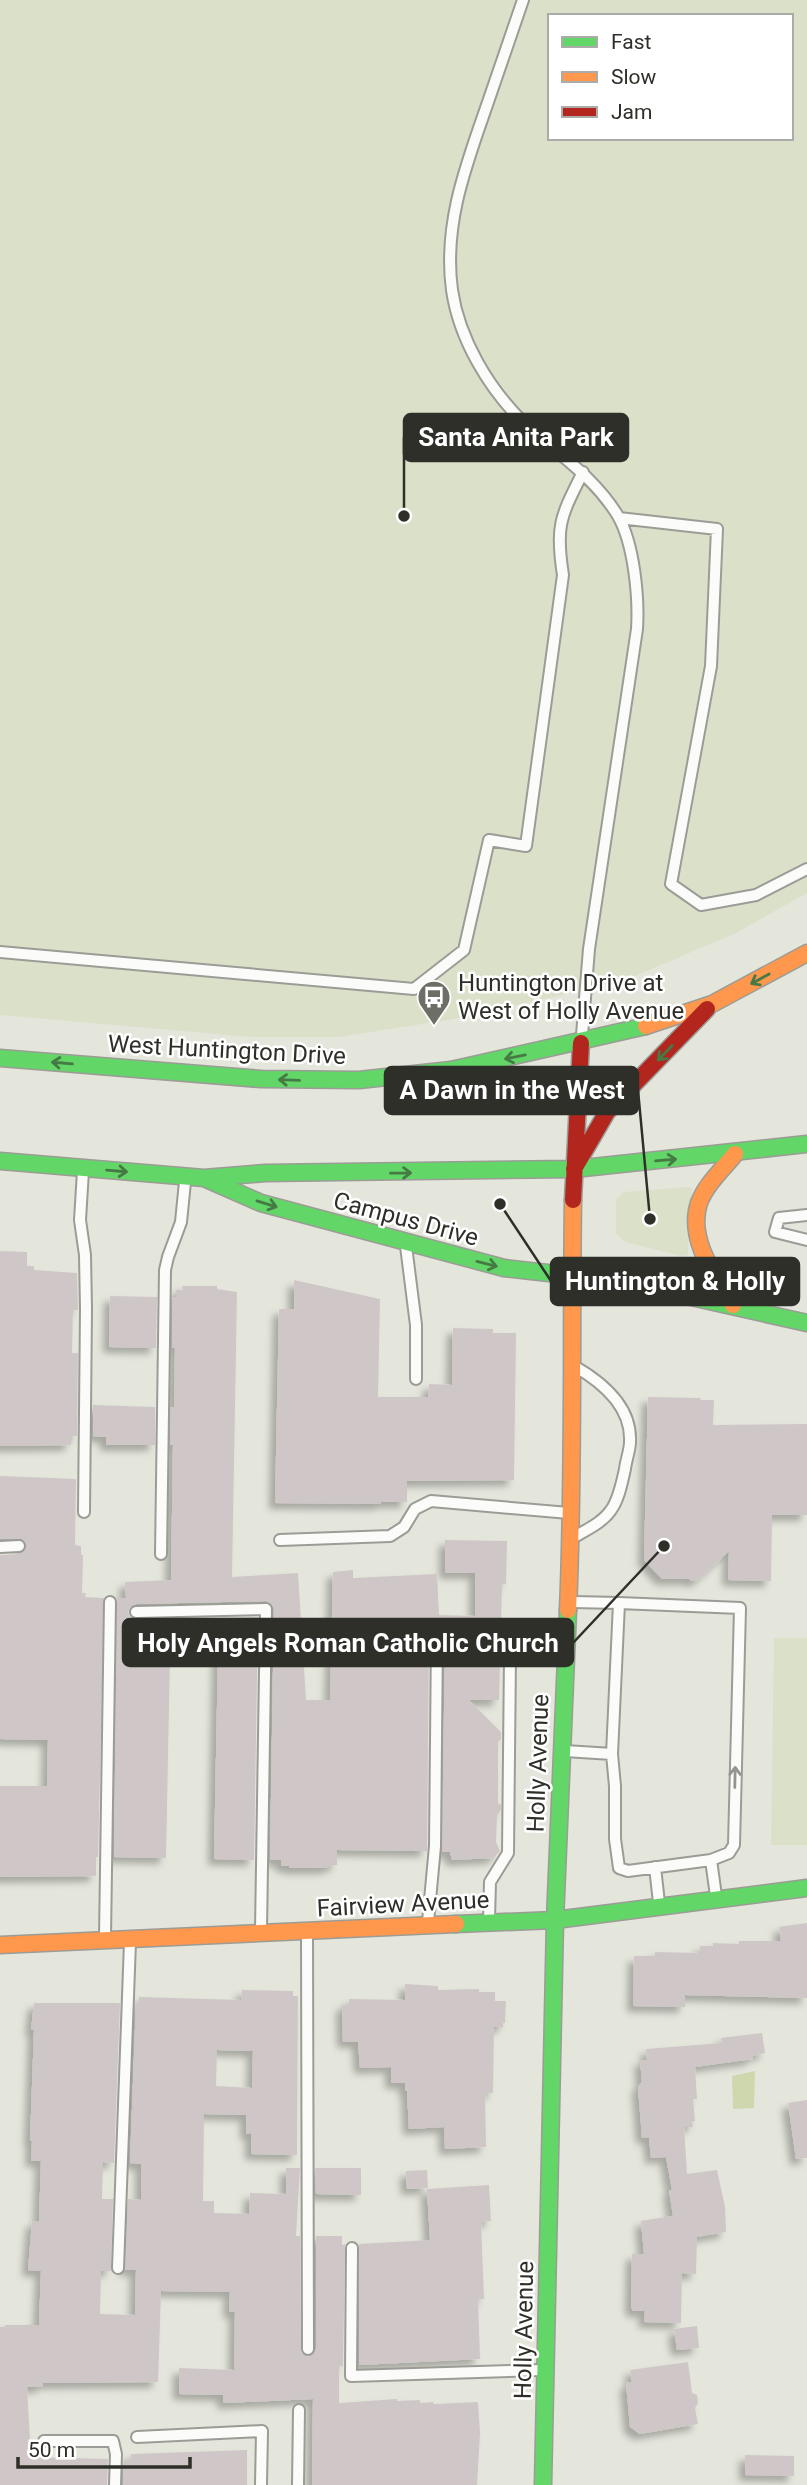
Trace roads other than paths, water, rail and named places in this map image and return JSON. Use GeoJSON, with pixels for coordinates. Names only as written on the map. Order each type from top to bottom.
{"type":"FeatureCollection","features":[{"type":"Feature","properties":{"kind":"main road","name":"West Huntington Drive"},"geometry":{"type":"LineString","coordinates":[[0,1058],[261,1079],[359,1080],[451,1070],[631,1031],[712,1004],[807,953]]}},
{"type":"Feature","properties":{"kind":"main road"},"geometry":{"type":"LineString","coordinates":[[574,1169],[607,1112],[712,1004]]}},
{"type":"Feature","properties":{"kind":"main road","name":"Holly Avenue"},"geometry":{"type":"LineString","coordinates":[[543,2485],[555,1920],[572,1513],[571,1277],[582,1043]]}},
{"type":"Feature","properties":{"kind":"main road"},"geometry":{"type":"LineString","coordinates":[[0,1161],[204,1178],[265,1173],[574,1169],[735,1154],[807,1144]]}},
{"type":"Feature","properties":{"kind":"main road"},"geometry":{"type":"LineString","coordinates":[[733,1305],[705,1256],[696,1232],[696,1222],[700,1201],[735,1154]]}},
{"type":"Feature","properties":{"kind":"main road","name":"Campus Drive"},"geometry":{"type":"LineString","coordinates":[[204,1178],[261,1203],[504,1268],[620,1281],[806,1321]]}},
{"type":"Feature","properties":{"kind":"main road","name":"Fairview Avenue"},"geometry":{"type":"LineString","coordinates":[[0,1945],[555,1920],[807,1888]]}},
{"type":"Feature","properties":{"kind":"lane"},"geometry":{"type":"LineString","coordinates":[[523,0],[458,190],[451,245],[452,289],[458,316],[470,347],[502,398],[523,423],[583,472],[619,518],[635,570],[637,629],[589,949],[582,1043]]}},
{"type":"Feature","properties":{"kind":"lane"},"geometry":{"type":"LineString","coordinates":[[0,952],[414,989],[464,950],[489,840],[526,846],[563,575],[559,525],[583,472]]}},
{"type":"Feature","properties":{"kind":"lane"},"geometry":{"type":"LineString","coordinates":[[619,518],[717,529],[711,666],[671,884],[701,905],[756,895],[807,869]]}},
{"type":"Feature","properties":{"kind":"lane"},"geometry":{"type":"LineString","coordinates":[[84,1168],[80,1220],[85,1255],[86,1309],[84,1512]]}},
{"type":"Feature","properties":{"kind":"lane"},"geometry":{"type":"LineString","coordinates":[[161,1554],[166,1270],[167,1257],[181,1222],[186,1176]]}},
{"type":"Feature","properties":{"kind":"lane"},"geometry":{"type":"LineString","coordinates":[[807,1215],[779,1218],[775,1232],[807,1240]]}},
{"type":"Feature","properties":{"kind":"lane"},"geometry":{"type":"LineString","coordinates":[[405,1243],[416,1325],[416,1379]]}},
{"type":"Feature","properties":{"kind":"lane"},"geometry":{"type":"LineString","coordinates":[[570,1539],[602,1520],[612,1509],[630,1442],[628,1422],[619,1403],[594,1378],[572,1365]]}},
{"type":"Feature","properties":{"kind":"lane"},"geometry":{"type":"LineString","coordinates":[[280,1540],[390,1536],[404,1527],[415,1510],[431,1501],[572,1513]]}},
{"type":"Feature","properties":{"kind":"lane"},"geometry":{"type":"LineString","coordinates":[[0,1547],[19,1546]]}},
{"type":"Feature","properties":{"kind":"lane"},"geometry":{"type":"LineString","coordinates":[[105,1940],[110,1602]]}},
{"type":"Feature","properties":{"kind":"lane"},"geometry":{"type":"LineString","coordinates":[[567,1602],[619,1603],[740,1608],[734,1845],[729,1853],[711,1860],[628,1871],[619,1868],[615,1839],[612,1754],[619,1603]]}},
{"type":"Feature","properties":{"kind":"lane"},"geometry":{"type":"LineString","coordinates":[[136,1612],[266,1609],[260,1933]]}},
{"type":"Feature","properties":{"kind":"lane"},"geometry":{"type":"LineString","coordinates":[[370,1641],[437,1638],[435,1846],[428,1925]]}},
{"type":"Feature","properties":{"kind":"lane"},"geometry":{"type":"LineString","coordinates":[[489,1923],[490,1882],[508,1853],[510,1656]]}},
{"type":"Feature","properties":{"kind":"lane"},"geometry":{"type":"LineString","coordinates":[[562,1751],[612,1754]]}},
{"type":"Feature","properties":{"kind":"lane"},"geometry":{"type":"LineString","coordinates":[[711,1860],[717,1899]]}},
{"type":"Feature","properties":{"kind":"lane"},"geometry":{"type":"LineString","coordinates":[[655,1867],[659,1906]]}},
{"type":"Feature","properties":{"kind":"lane"},"geometry":{"type":"LineString","coordinates":[[307,1931],[309,2349]]}},
{"type":"Feature","properties":{"kind":"lane"},"geometry":{"type":"LineString","coordinates":[[118,2268],[130,1939]]}},
{"type":"Feature","properties":{"kind":"lane"},"geometry":{"type":"LineString","coordinates":[[352,2248],[351,2376],[546,2370]]}},
{"type":"Feature","properties":{"kind":"lane"},"geometry":{"type":"LineString","coordinates":[[298,2485],[299,2410]]}},
{"type":"Feature","properties":{"kind":"lane"},"geometry":{"type":"LineString","coordinates":[[137,2437],[262,2431],[261,2485]]}},
{"type":"Feature","properties":{"kind":"lane"},"geometry":{"type":"LineString","coordinates":[[44,2441],[113,2441],[116,2454],[115,2485]]}},
{"type":"Feature","properties":{"kind":"place","name":"Santa Anita Park"},"geometry":{"type":"Point","coordinates":[404,516]}},
{"type":"Feature","properties":{"kind":"place","name":"Huntington Drive at West of Holly Avenue"},"geometry":{"type":"Point","coordinates":[434,1027]}},
{"type":"Feature","properties":{"kind":"place","name":"Huntington & Holly"},"geometry":{"type":"Point","coordinates":[500,1204]}},
{"type":"Feature","properties":{"kind":"place","name":"A Dawn in the West"},"geometry":{"type":"Point","coordinates":[650,1219]}},
{"type":"Feature","properties":{"kind":"place","name":"Holy Angels Roman Catholic Church"},"geometry":{"type":"Point","coordinates":[664,1546]}}]}
